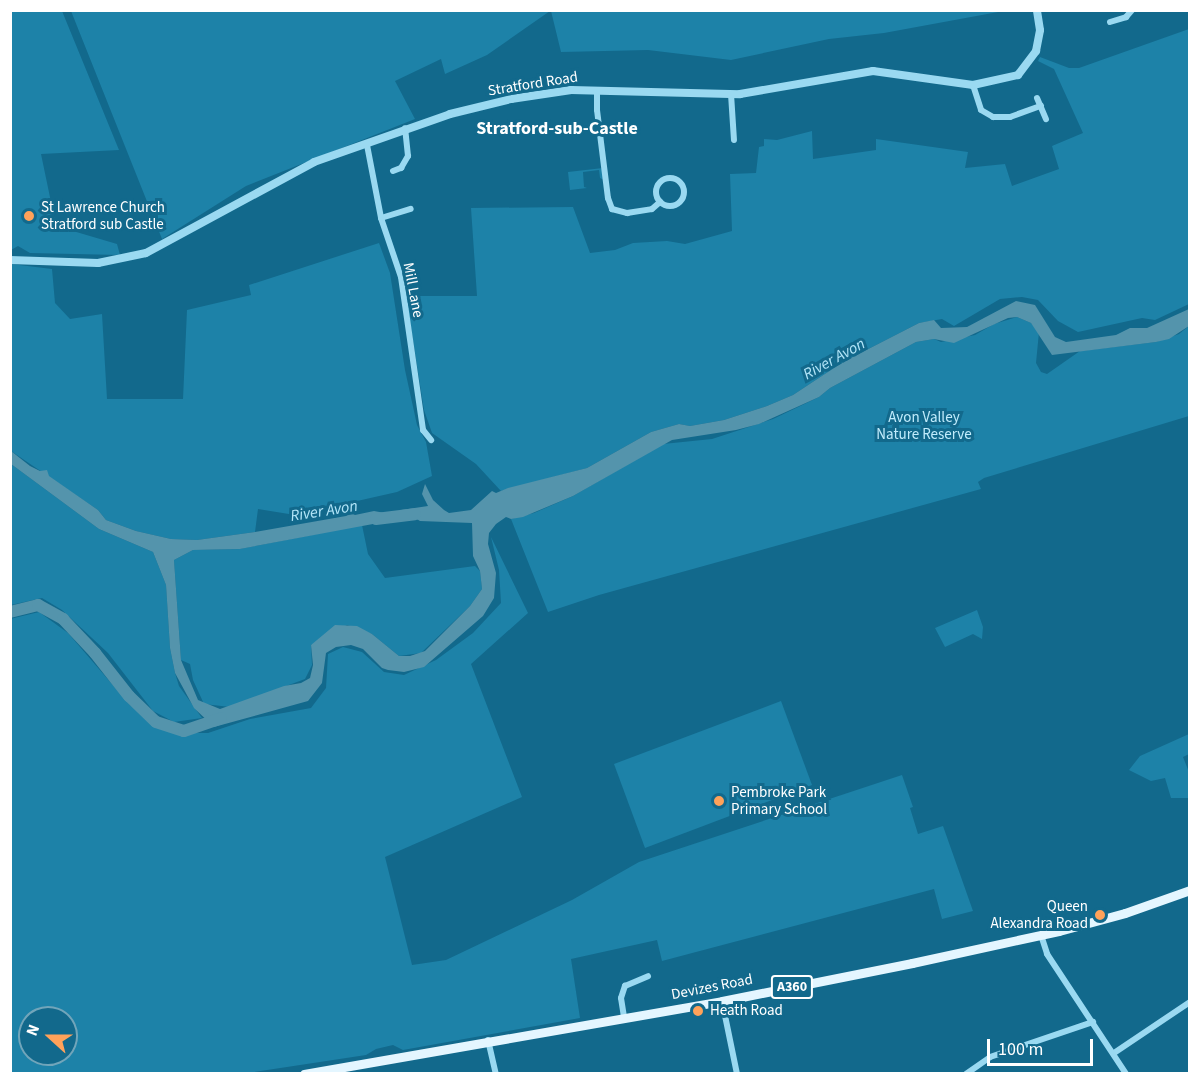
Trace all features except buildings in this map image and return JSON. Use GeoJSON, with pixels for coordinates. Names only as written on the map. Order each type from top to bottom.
{"type":"FeatureCollection","features":[{"type":"Feature","properties":{"kind":"main road","name":"Devizes Road"},"geometry":{"type":"LineString","coordinates":[[304,1074],[488,1040],[722,1001],[1041,935],[1125,913],[1190,890]]}},
{"type":"Feature","properties":{"kind":"street","name":"Stratford Road"},"geometry":{"type":"LineString","coordinates":[[10,260],[98,263],[146,253],[314,162],[367,145],[405,128],[511,99],[571,90],[731,94],[766,92],[873,70],[973,85],[1018,75],[1036,51],[1040,30],[1037,10]]}},
{"type":"Feature","properties":{"kind":"street"},"geometry":{"type":"LineString","coordinates":[[1110,22],[1126,17],[1132,10]]}},
{"type":"Feature","properties":{"kind":"street"},"geometry":{"type":"LineString","coordinates":[[973,85],[981,110],[993,117],[1010,117],[1041,106]]}},
{"type":"Feature","properties":{"kind":"street"},"geometry":{"type":"LineString","coordinates":[[597,90],[597,110],[608,198],[612,209],[627,213],[652,208],[660,202]]}},
{"type":"Feature","properties":{"kind":"street"},"geometry":{"type":"LineString","coordinates":[[731,94],[734,140]]}},
{"type":"Feature","properties":{"kind":"street"},"geometry":{"type":"LineString","coordinates":[[1037,98],[1046,119]]}},
{"type":"Feature","properties":{"kind":"street"},"geometry":{"type":"LineString","coordinates":[[393,171],[401,168],[408,156],[405,128]]}},
{"type":"Feature","properties":{"kind":"street","name":"Mill Lane"},"geometry":{"type":"LineString","coordinates":[[367,145],[381,218],[401,278],[423,429],[431,440]]}},
{"type":"Feature","properties":{"kind":"street"},"geometry":{"type":"LineString","coordinates":[[670,177],[678,180],[684,189],[682,200],[674,206],[660,202],[656,193],[660,181],[670,177]]}},
{"type":"Feature","properties":{"kind":"street"},"geometry":{"type":"LineString","coordinates":[[381,218],[411,208]]}},
{"type":"Feature","properties":{"kind":"street"},"geometry":{"type":"LineString","coordinates":[[1041,935],[1047,954],[1126,1074]]}},
{"type":"Feature","properties":{"kind":"street"},"geometry":{"type":"LineString","coordinates":[[624,1017],[621,998],[625,986],[648,976]]}},
{"type":"Feature","properties":{"kind":"street"},"geometry":{"type":"LineString","coordinates":[[722,1001],[737,1074]]}},
{"type":"Feature","properties":{"kind":"street"},"geometry":{"type":"LineString","coordinates":[[1114,1053],[1190,1002]]}},
{"type":"Feature","properties":{"kind":"street"},"geometry":{"type":"LineString","coordinates":[[966,1074],[990,1057],[1093,1022]]}},
{"type":"Feature","properties":{"kind":"street"},"geometry":{"type":"LineString","coordinates":[[488,1040],[496,1074]]}},
{"type":"Feature","properties":{"kind":"green space"},"geometry":{"type":"Polygon","coordinates":[[[1009,10],[884,33],[829,39],[731,60],[648,50],[561,52],[551,11],[1009,10]]]}},
{"type":"Feature","properties":{"kind":"green space"},"geometry":{"type":"Polygon","coordinates":[[[10,11],[62,11],[119,150],[41,154],[56,226],[117,244],[120,255],[30,253],[18,246],[11,250],[10,11]]]}},
{"type":"Feature","properties":{"kind":"green space"},"geometry":{"type":"Polygon","coordinates":[[[71,11],[550,11],[487,55],[445,74],[441,59],[395,81],[415,119],[246,186],[162,239],[71,11]]]}},
{"type":"Feature","properties":{"kind":"green space"},"geometry":{"type":"Polygon","coordinates":[[[1189,29],[1189,304],[1155,320],[1142,318],[1078,332],[1058,321],[1038,300],[1022,297],[1000,299],[954,326],[942,319],[919,323],[843,362],[793,395],[767,406],[724,420],[690,426],[679,424],[651,432],[587,468],[501,491],[476,464],[432,433],[424,410],[406,296],[477,296],[471,208],[573,207],[590,253],[615,250],[633,243],[667,241],[685,244],[732,231],[730,174],[756,173],[759,147],[764,146],[764,139],[777,140],[812,131],[813,159],[876,150],[876,139],[968,152],[965,168],[1005,164],[1012,186],[1059,169],[1052,146],[1083,133],[1054,69],[1038,61],[1040,57],[1069,68],[1079,68],[1189,29]]]}},
{"type":"Feature","properties":{"kind":"green space"},"geometry":{"type":"Polygon","coordinates":[[[603,168],[604,180],[600,178],[599,170],[583,172],[584,187],[587,188],[570,190],[568,172],[603,168]]]}},
{"type":"Feature","properties":{"kind":"green space"},"geometry":{"type":"Polygon","coordinates":[[[379,243],[390,273],[405,370],[417,425],[426,442],[432,476],[397,492],[295,515],[258,509],[255,532],[197,540],[171,539],[136,531],[106,520],[98,510],[11,451],[11,264],[52,269],[55,303],[70,319],[102,314],[107,399],[183,399],[187,310],[251,295],[249,285],[379,243]]]}},
{"type":"Feature","properties":{"kind":"green space","name":"Avon Valley Nature Reserve"},"geometry":{"type":"Polygon","coordinates":[[[1017,317],[1031,323],[1039,332],[1036,363],[1041,372],[1047,374],[1080,351],[1156,342],[1179,334],[1189,326],[1189,416],[984,478],[978,482],[981,489],[599,595],[548,612],[511,519],[534,513],[573,496],[663,444],[712,439],[773,419],[819,397],[830,388],[916,342],[934,339],[941,342],[975,335],[994,324],[1017,317]]]}},
{"type":"Feature","properties":{"kind":"green space"},"geometry":{"type":"Polygon","coordinates":[[[11,464],[99,529],[153,552],[166,585],[170,648],[175,673],[179,686],[202,718],[174,722],[153,711],[108,653],[62,610],[42,598],[11,605],[11,464]]]}},
{"type":"Feature","properties":{"kind":"green space"},"geometry":{"type":"Polygon","coordinates":[[[362,525],[368,554],[385,578],[475,566],[480,571],[482,589],[470,606],[421,653],[399,656],[372,634],[347,625],[311,645],[312,665],[305,679],[230,707],[204,704],[193,680],[190,664],[181,660],[174,560],[193,550],[240,549],[362,525]]]}},
{"type":"Feature","properties":{"kind":"green space"},"geometry":{"type":"Polygon","coordinates":[[[491,537],[528,613],[471,664],[522,797],[385,857],[412,965],[446,960],[572,900],[639,862],[902,775],[913,807],[910,808],[918,834],[943,826],[973,911],[942,919],[934,889],[662,961],[657,940],[571,959],[580,1018],[403,1050],[393,1045],[376,1049],[366,1055],[248,1073],[11,1073],[10,619],[39,612],[68,633],[130,705],[171,733],[208,733],[250,719],[311,708],[326,688],[328,654],[343,647],[362,652],[384,672],[404,675],[436,660],[473,633],[501,603],[499,570],[491,537]]]}},
{"type":"Feature","properties":{"kind":"green space"},"geometry":{"type":"Polygon","coordinates":[[[977,610],[983,627],[982,639],[973,634],[945,647],[935,628],[977,610]]]}},
{"type":"Feature","properties":{"kind":"green space"},"geometry":{"type":"Polygon","coordinates":[[[781,701],[812,785],[645,848],[614,764],[781,701]]]}},
{"type":"Feature","properties":{"kind":"green space"},"geometry":{"type":"Polygon","coordinates":[[[1189,734],[1189,754],[1183,757],[1189,772],[1189,798],[1171,798],[1165,778],[1151,781],[1129,770],[1140,756],[1189,734]]]}},
{"type":"Feature","properties":{"kind":"shaded area"},"geometry":{"type":"Polygon","coordinates":[[[1016,301],[1035,305],[1055,337],[1066,342],[1116,335],[1130,328],[1147,328],[1189,309],[1189,326],[1169,339],[1156,342],[1052,355],[1031,323],[1017,317],[1008,318],[954,343],[934,339],[916,342],[830,388],[819,397],[759,424],[672,440],[573,496],[523,517],[511,519],[506,517],[496,524],[489,533],[488,544],[496,573],[494,598],[483,616],[424,667],[404,672],[388,670],[382,668],[363,649],[351,645],[336,647],[326,653],[322,683],[308,701],[214,727],[194,708],[175,673],[170,648],[166,585],[153,552],[99,529],[11,464],[11,451],[30,466],[40,471],[47,470],[49,476],[98,510],[106,520],[136,531],[171,539],[197,540],[255,532],[346,516],[351,513],[355,515],[374,511],[390,514],[390,518],[373,524],[240,549],[193,550],[174,560],[181,660],[198,700],[220,709],[310,678],[313,665],[311,645],[335,625],[357,626],[372,634],[399,656],[410,656],[425,651],[470,606],[482,589],[480,571],[473,556],[472,523],[420,521],[410,515],[401,517],[401,510],[428,506],[422,494],[425,484],[433,500],[449,513],[471,510],[492,491],[496,493],[587,468],[651,432],[679,424],[690,426],[724,420],[767,406],[793,395],[843,362],[919,323],[934,320],[941,328],[967,327],[1016,301]]]}},
{"type":"Feature","properties":{"kind":"waterway","name":"River Avon"},"geometry":{"type":"LineString","coordinates":[[376,519],[415,514]]}},
{"type":"Feature","properties":{"kind":"waterway","name":"River Avon"},"geometry":{"type":"LineString","coordinates":[[10,612],[38,605],[63,619],[95,653],[129,696],[156,722],[184,731],[221,718]]}},
{"type":"Feature","properties":{"kind":"place","name":"St Lawrence Church Stratford sub Castle"},"geometry":{"type":"Point","coordinates":[29,216]}},
{"type":"Feature","properties":{"kind":"place","name":"Pembroke Park Primary School"},"geometry":{"type":"Point","coordinates":[719,801]}},
{"type":"Feature","properties":{"kind":"place","name":"Queen Alexandra Road"},"geometry":{"type":"Point","coordinates":[1100,915]}},
{"type":"Feature","properties":{"kind":"place","name":"Heath Road"},"geometry":{"type":"Point","coordinates":[698,1011]}},
{"type":"Feature","properties":{"kind":"district","name":"Stratford-sub-Castle"},"geometry":{"type":"Point","coordinates":[557,129]}}]}
